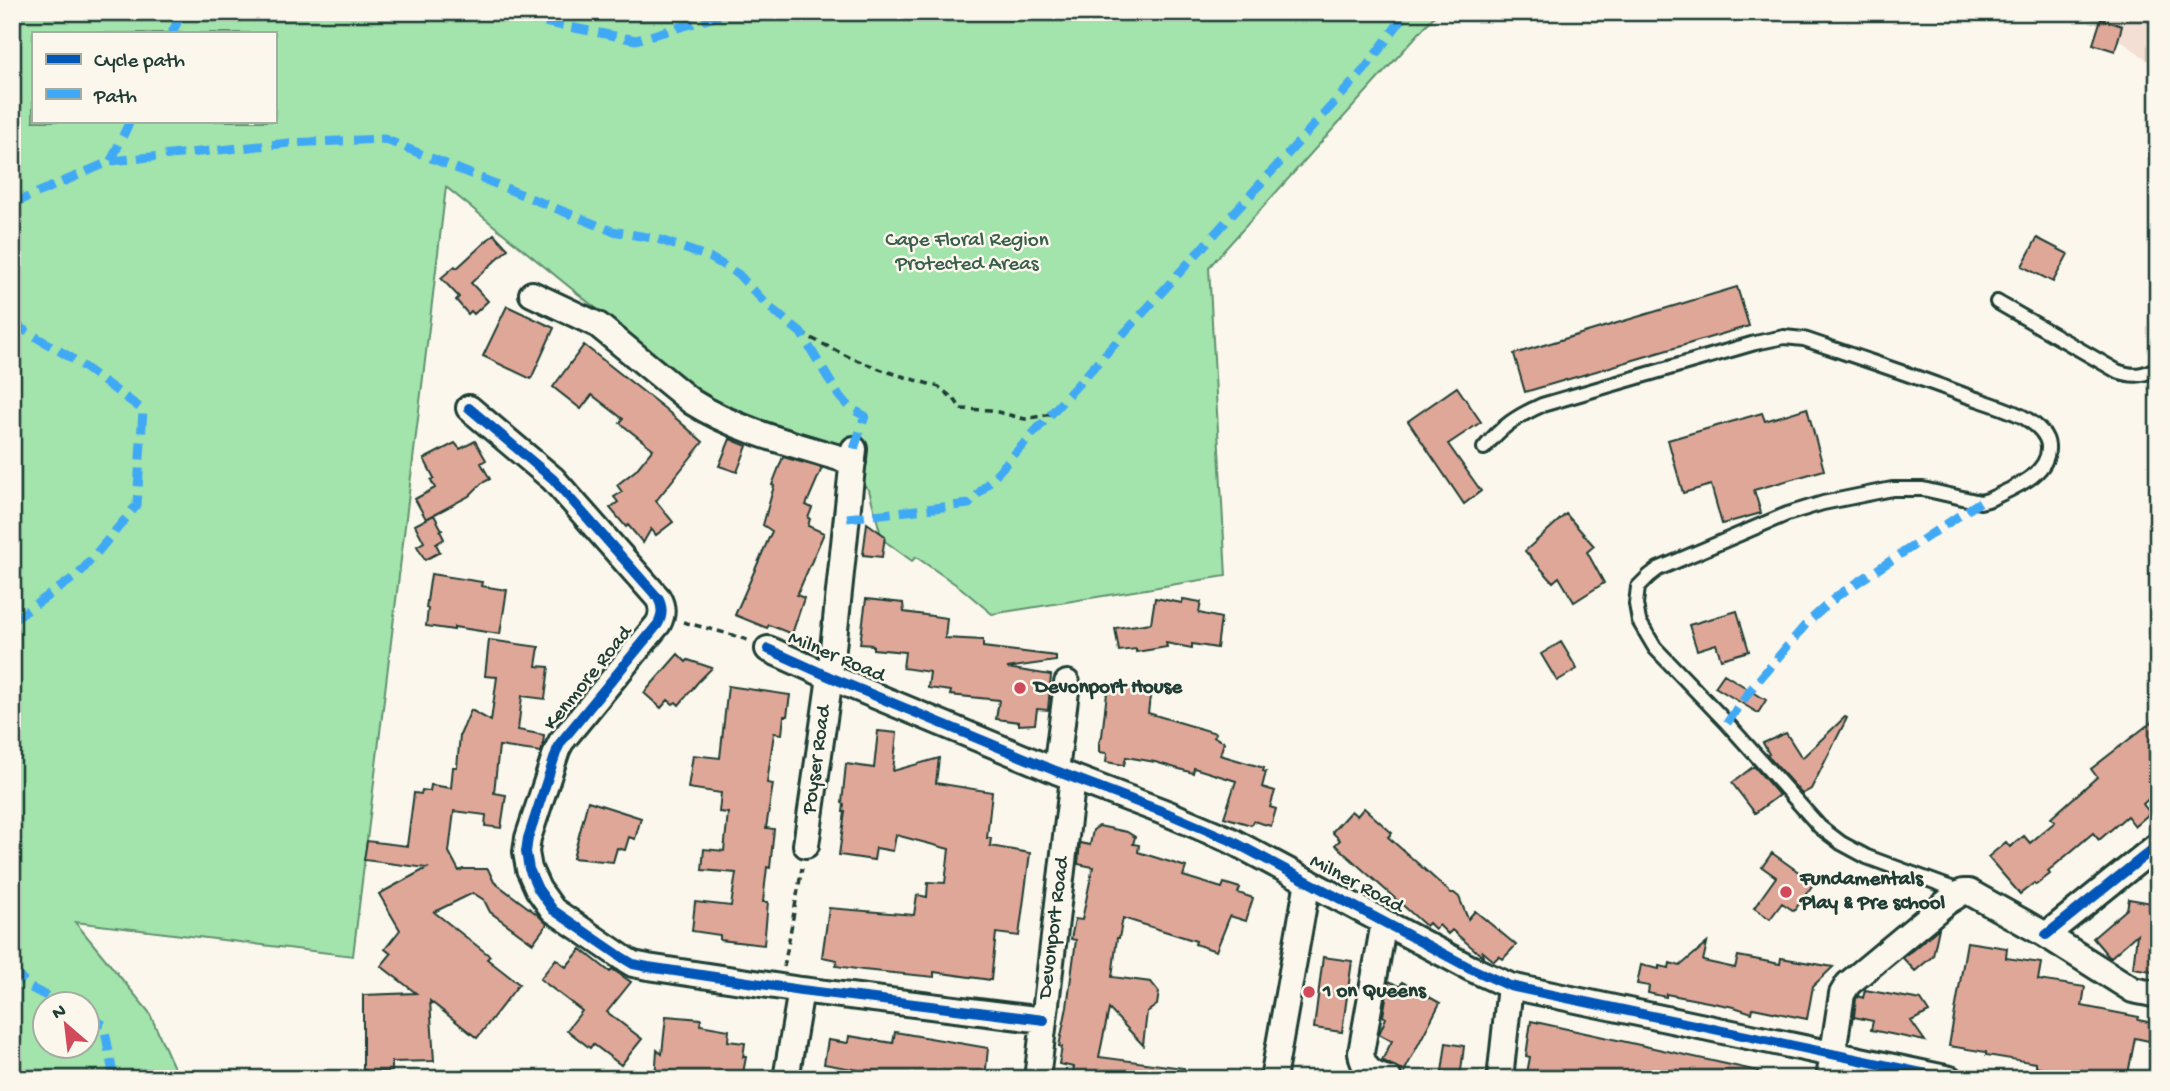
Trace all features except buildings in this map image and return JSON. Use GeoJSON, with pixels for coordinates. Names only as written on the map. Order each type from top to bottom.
{"type":"FeatureCollection","features":[{"type":"Feature","properties":{"kind":"street","name":"Poyser Road"},"geometry":{"type":"LineString","coordinates":[[532,294],[598,325],[708,412],[729,422],[854,455],[830,677],[806,845]]}},
{"type":"Feature","properties":{"kind":"street","name":"Kenmore Road"},"geometry":{"type":"LineString","coordinates":[[469,408],[552,479],[661,604],[662,617],[659,624],[557,750],[528,838],[526,852],[533,880],[553,909],[634,964],[791,988],[1044,1020]]}},
{"type":"Feature","properties":{"kind":"street","name":"Milner Road"},"geometry":{"type":"LineString","coordinates":[[768,649],[1065,775],[1230,840],[1470,968],[1510,986],[1831,1067],[1950,1079]]}},
{"type":"Feature","properties":{"kind":"street","name":"Devonport Road"},"geometry":{"type":"LineString","coordinates":[[1037,1079],[1065,775],[1067,683]]}},
{"type":"Feature","properties":{"kind":"street"},"geometry":{"type":"LineString","coordinates":[[2046,935],[2158,845]]}},
{"type":"Feature","properties":{"kind":"street"},"geometry":{"type":"LineString","coordinates":[[1273,1079],[1308,881]]}},
{"type":"Feature","properties":{"kind":"street"},"geometry":{"type":"LineString","coordinates":[[1831,1067],[1842,994],[1848,984],[1947,902],[1963,892],[1969,892],[2046,935],[2133,990],[2158,995]]}},
{"type":"Feature","properties":{"kind":"street"},"geometry":{"type":"LineString","coordinates":[[1384,922],[1361,1053],[1362,1062],[1368,1070],[1388,1079]]}},
{"type":"Feature","properties":{"kind":"street"},"geometry":{"type":"LineString","coordinates":[[1500,1079],[1510,986]]}},
{"type":"Feature","properties":{"kind":"street"},"geometry":{"type":"LineString","coordinates":[[786,1079],[791,988]]}},
{"type":"Feature","properties":{"kind":"lane"},"geometry":{"type":"LineString","coordinates":[[1997,302],[2118,371],[2138,376],[2158,367]]}},
{"type":"Feature","properties":{"kind":"lane"},"geometry":{"type":"LineString","coordinates":[[1484,448],[1497,431],[1518,416],[1542,405],[1784,337],[1804,339],[1951,390],[2023,417],[2038,428],[2046,438],[2048,446],[2044,465],[2035,475],[1988,500],[1980,502],[1923,489],[1892,489],[1823,503],[1787,514],[1658,569],[1639,587],[1637,596],[1639,621],[1655,648],[1727,723],[1820,827],[1841,843],[1867,857],[1963,892]]}},
{"type":"Feature","properties":{"kind":"path"},"geometry":{"type":"LineString","coordinates":[[801,333],[851,358],[939,387],[955,400],[961,409],[990,410],[1025,419],[1052,414]]}},
{"type":"Feature","properties":{"kind":"shaded area"},"geometry":{"type":"Polygon","coordinates":[[[2081,12],[2149,12],[2149,61],[2081,12]]]}},
{"type":"Feature","properties":{"kind":"green space","name":"Cape Floral Region Protected Areas"},"geometry":{"type":"Polygon","coordinates":[[[12,12],[1438,12],[1209,267],[1226,576],[992,614],[961,588],[916,557],[912,561],[882,539],[869,490],[833,453],[729,416],[446,187],[353,956],[75,922],[149,1012],[179,1079],[12,1079],[12,12]]]}},
{"type":"Feature","properties":{"kind":"marked path"},"geometry":{"type":"LineString","coordinates":[[172,32],[182,12]]}},
{"type":"Feature","properties":{"kind":"marked path"},"geometry":{"type":"LineString","coordinates":[[492,12],[636,40],[732,12]]}},
{"type":"Feature","properties":{"kind":"marked path"},"geometry":{"type":"LineString","coordinates":[[847,518],[969,504],[1364,70],[1407,12]]}},
{"type":"Feature","properties":{"kind":"marked path"},"geometry":{"type":"LineString","coordinates":[[12,204],[111,161],[130,122]]}},
{"type":"Feature","properties":{"kind":"marked path"},"geometry":{"type":"LineString","coordinates":[[111,161],[289,143],[384,139],[612,231],[658,239],[711,258],[738,274],[768,306],[801,333],[839,396],[850,408],[865,416],[854,449]]}},
{"type":"Feature","properties":{"kind":"marked path"},"geometry":{"type":"LineString","coordinates":[[12,323],[70,357],[143,410],[137,505],[79,574],[12,621]]}},
{"type":"Feature","properties":{"kind":"marked path"},"geometry":{"type":"LineString","coordinates":[[1727,723],[1752,688],[1807,623],[1837,596],[1980,502]]}},
{"type":"Feature","properties":{"kind":"marked path"},"geometry":{"type":"LineString","coordinates":[[12,969],[35,990]]}},
{"type":"Feature","properties":{"kind":"marked path"},"geometry":{"type":"LineString","coordinates":[[102,1024],[114,1079]]}},
{"type":"Feature","properties":{"kind":"cycle path"},"geometry":{"type":"LineString","coordinates":[[469,408],[553,479],[658,598],[662,608],[658,624],[557,750],[528,838],[526,852],[529,869],[538,889],[553,910],[633,964],[801,990],[1044,1020]]}},
{"type":"Feature","properties":{"kind":"cycle path"},"geometry":{"type":"LineString","coordinates":[[768,649],[1056,771],[1230,840],[1470,968],[1510,986],[1950,1079]]}},
{"type":"Feature","properties":{"kind":"cycle path"},"geometry":{"type":"LineString","coordinates":[[2046,935],[2158,845]]}},
{"type":"Feature","properties":{"kind":"place","name":"Devonport House"},"geometry":{"type":"Point","coordinates":[1020,688]}},
{"type":"Feature","properties":{"kind":"place","name":"Fundamentals Play & Pre school"},"geometry":{"type":"Point","coordinates":[1786,892]}},
{"type":"Feature","properties":{"kind":"place","name":"1 on Queens"},"geometry":{"type":"Point","coordinates":[1309,992]}}]}
